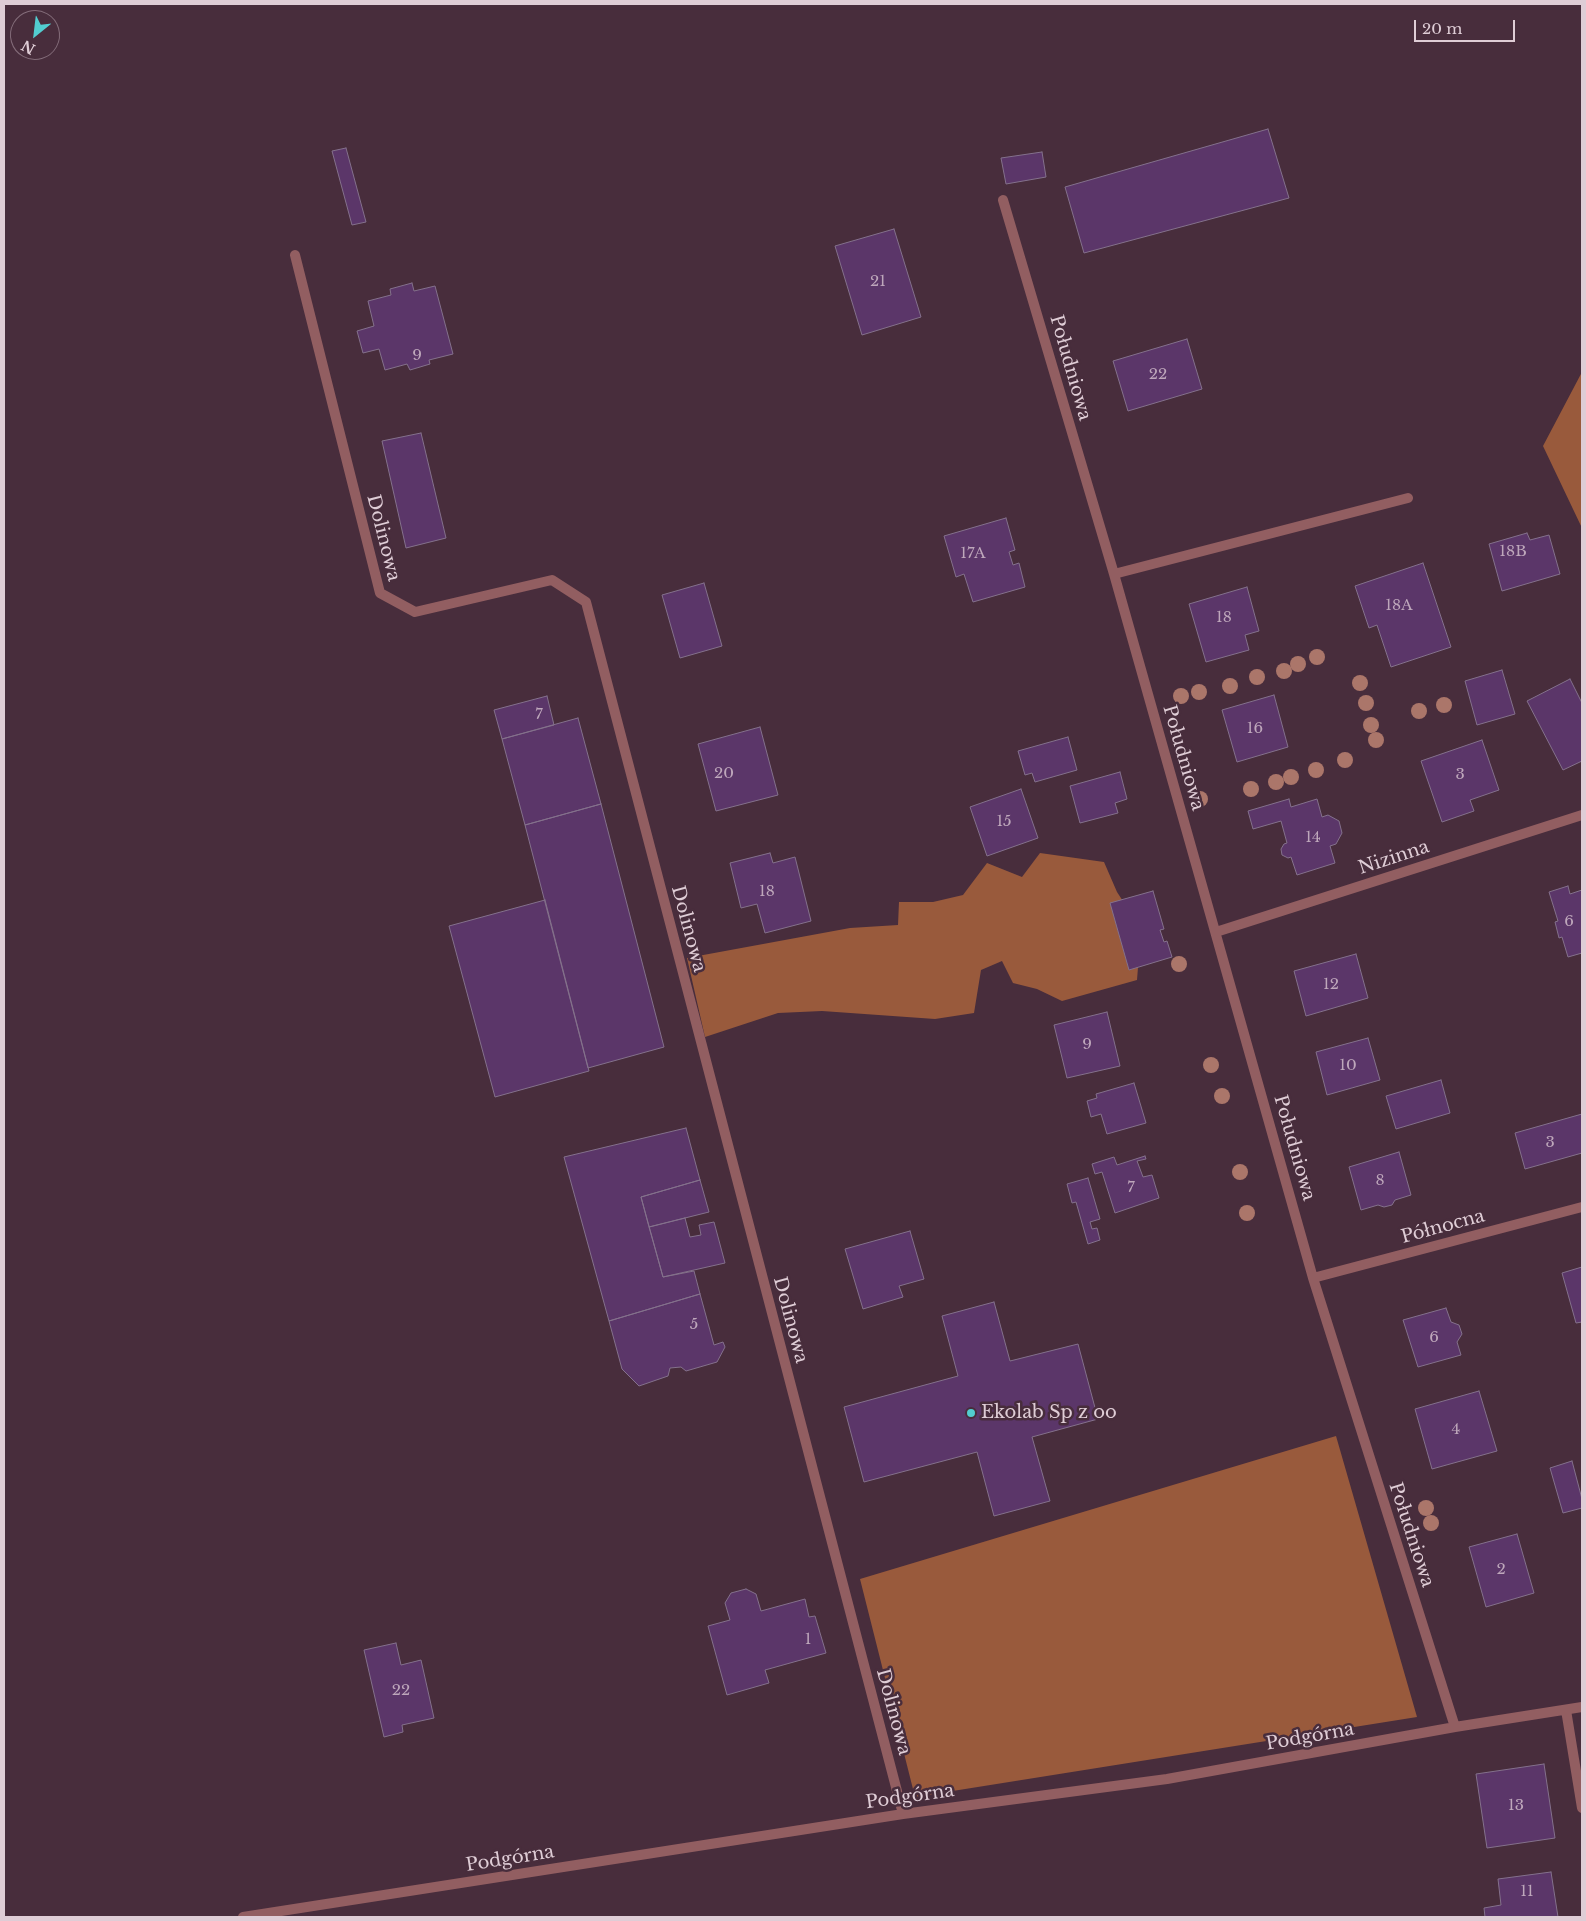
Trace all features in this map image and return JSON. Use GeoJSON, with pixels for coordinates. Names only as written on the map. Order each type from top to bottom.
{"type":"FeatureCollection","features":[{"type":"Feature","properties":{"kind":"street","name":"Południowa"},"geometry":{"type":"LineString","coordinates":[[1003,200],[1114,574],[1313,1278],[1455,1727]]}},
{"type":"Feature","properties":{"kind":"street","name":"Dolinowa"},"geometry":{"type":"LineString","coordinates":[[295,255],[380,593],[415,612],[552,580],[586,602],[903,1814]]}},
{"type":"Feature","properties":{"kind":"street"},"geometry":{"type":"LineString","coordinates":[[1114,574],[1408,498]]}},
{"type":"Feature","properties":{"kind":"street","name":"Nizinna"},"geometry":{"type":"LineString","coordinates":[[1216,932],[1582,815]]}},
{"type":"Feature","properties":{"kind":"street","name":"Północna"},"geometry":{"type":"LineString","coordinates":[[1313,1278],[1582,1207]]}},
{"type":"Feature","properties":{"kind":"street","name":"Podgórna"},"geometry":{"type":"LineString","coordinates":[[243,1917],[903,1814],[1167,1778],[1455,1727],[1582,1707]]}},
{"type":"Feature","properties":{"kind":"street"},"geometry":{"type":"LineString","coordinates":[[1566,1710],[1582,1808]]}},
{"type":"Feature","properties":{"kind":"shaded area"},"geometry":{"type":"Polygon","coordinates":[[[1582,372],[1582,528],[1543,446],[1582,372]]]}},
{"type":"Feature","properties":{"kind":"shaded area"},"geometry":{"type":"Polygon","coordinates":[[[1040,853],[1104,862],[1117,892],[1141,929],[1137,980],[1062,1001],[1037,989],[1013,983],[1002,961],[981,970],[974,1013],[935,1019],[822,1011],[778,1013],[705,1037],[687,958],[850,928],[898,925],[899,902],[933,902],[963,895],[987,863],[1022,877],[1040,853]]]}},
{"type":"Feature","properties":{"kind":"shaded area"},"geometry":{"type":"Polygon","coordinates":[[[1336,1436],[1417,1717],[915,1797],[860,1579],[1336,1436]]]}},
{"type":"Feature","properties":{"kind":"building"},"geometry":{"type":"Polygon","coordinates":[[[1268,129],[1289,198],[1084,253],[1065,187],[1268,129]]]}},
{"type":"Feature","properties":{"kind":"building"},"geometry":{"type":"Polygon","coordinates":[[[346,148],[366,222],[352,225],[332,151],[346,148]]]}},
{"type":"Feature","properties":{"kind":"building"},"geometry":{"type":"Polygon","coordinates":[[[1042,152],[1046,177],[1006,184],[1001,158],[1042,152]]]}},
{"type":"Feature","properties":{"kind":"building"},"geometry":{"type":"Polygon","coordinates":[[[894,229],[921,317],[862,335],[835,246],[894,229]]]}},
{"type":"Feature","properties":{"kind":"building"},"geometry":{"type":"Polygon","coordinates":[[[412,283],[414,291],[435,286],[453,354],[429,360],[430,364],[410,370],[407,364],[385,370],[379,349],[363,353],[357,331],[374,326],[368,301],[391,295],[390,289],[412,283]]]}},
{"type":"Feature","properties":{"kind":"building"},"geometry":{"type":"Polygon","coordinates":[[[1187,339],[1202,389],[1128,411],[1113,361],[1187,339]]]}},
{"type":"Feature","properties":{"kind":"building"},"geometry":{"type":"Polygon","coordinates":[[[421,433],[446,538],[406,548],[382,441],[421,433]]]}},
{"type":"Feature","properties":{"kind":"building"},"geometry":{"type":"Polygon","coordinates":[[[1006,518],[1015,550],[1009,552],[1013,565],[1019,563],[1025,587],[973,602],[964,574],[956,577],[944,536],[1006,518]]]}},
{"type":"Feature","properties":{"kind":"building"},"geometry":{"type":"Polygon","coordinates":[[[1527,533],[1530,540],[1549,535],[1560,574],[1502,591],[1489,544],[1527,533]]]}},
{"type":"Feature","properties":{"kind":"building"},"geometry":{"type":"Polygon","coordinates":[[[1423,563],[1451,647],[1391,667],[1377,625],[1369,628],[1355,586],[1423,563]]]}},
{"type":"Feature","properties":{"kind":"building"},"geometry":{"type":"Polygon","coordinates":[[[704,583],[722,646],[680,658],[662,595],[704,583]]]}},
{"type":"Feature","properties":{"kind":"building"},"geometry":{"type":"Polygon","coordinates":[[[1247,587],[1259,631],[1245,635],[1249,650],[1206,662],[1189,604],[1247,587]]]}},
{"type":"Feature","properties":{"kind":"building"},"geometry":{"type":"Polygon","coordinates":[[[1502,670],[1515,714],[1477,725],[1465,681],[1502,670]]]}},
{"type":"Feature","properties":{"kind":"building"},"geometry":{"type":"Polygon","coordinates":[[[1570,679],[1582,703],[1582,761],[1563,770],[1527,701],[1570,679]]]}},
{"type":"Feature","properties":{"kind":"building"},"geometry":{"type":"Polygon","coordinates":[[[1274,695],[1288,747],[1237,762],[1222,710],[1274,695]]]}},
{"type":"Feature","properties":{"kind":"building"},"geometry":{"type":"Polygon","coordinates":[[[547,696],[554,725],[502,739],[494,710],[547,696]]]}},
{"type":"Feature","properties":{"kind":"building"},"geometry":{"type":"Polygon","coordinates":[[[578,718],[601,804],[525,825],[502,739],[578,718]]]}},
{"type":"Feature","properties":{"kind":"building"},"geometry":{"type":"Polygon","coordinates":[[[760,727],[778,795],[716,811],[698,744],[760,727]]]}},
{"type":"Feature","properties":{"kind":"building"},"geometry":{"type":"Polygon","coordinates":[[[1068,737],[1077,770],[1035,782],[1032,773],[1025,775],[1018,751],[1068,737]]]}},
{"type":"Feature","properties":{"kind":"building"},"geometry":{"type":"Polygon","coordinates":[[[1482,740],[1499,790],[1470,800],[1474,811],[1442,822],[1421,761],[1482,740]]]}},
{"type":"Feature","properties":{"kind":"building"},"geometry":{"type":"Polygon","coordinates":[[[1120,772],[1127,799],[1115,803],[1118,813],[1080,823],[1070,786],[1120,772]]]}},
{"type":"Feature","properties":{"kind":"building"},"geometry":{"type":"Polygon","coordinates":[[[1021,789],[1038,838],[987,856],[970,807],[1021,789]]]}},
{"type":"Feature","properties":{"kind":"building"},"geometry":{"type":"Polygon","coordinates":[[[1289,799],[1291,807],[1317,799],[1322,817],[1328,815],[1339,821],[1342,833],[1336,844],[1330,846],[1335,863],[1297,875],[1291,857],[1288,858],[1282,855],[1281,849],[1287,843],[1281,821],[1253,829],[1248,811],[1289,799]]]}},
{"type":"Feature","properties":{"kind":"building"},"geometry":{"type":"Polygon","coordinates":[[[601,804],[664,1047],[588,1068],[525,825],[601,804]]]}},
{"type":"Feature","properties":{"kind":"building"},"geometry":{"type":"Polygon","coordinates":[[[770,853],[773,863],[795,857],[811,921],[765,933],[757,904],[741,908],[730,863],[770,853]]]}},
{"type":"Feature","properties":{"kind":"building"},"geometry":{"type":"Polygon","coordinates":[[[1568,886],[1570,894],[1582,890],[1582,953],[1568,957],[1562,937],[1559,938],[1555,922],[1558,921],[1549,892],[1568,886]]]}},
{"type":"Feature","properties":{"kind":"building"},"geometry":{"type":"Polygon","coordinates":[[[1153,891],[1164,929],[1160,930],[1164,942],[1167,941],[1172,957],[1129,970],[1110,903],[1153,891]]]}},
{"type":"Feature","properties":{"kind":"building"},"geometry":{"type":"Polygon","coordinates":[[[545,900],[589,1071],[495,1097],[449,926],[545,900]]]}},
{"type":"Feature","properties":{"kind":"building"},"geometry":{"type":"Polygon","coordinates":[[[1356,954],[1368,998],[1306,1016],[1294,971],[1356,954]]]}},
{"type":"Feature","properties":{"kind":"building"},"geometry":{"type":"Polygon","coordinates":[[[1107,1012],[1120,1066],[1067,1078],[1054,1025],[1107,1012]]]}},
{"type":"Feature","properties":{"kind":"building"},"geometry":{"type":"Polygon","coordinates":[[[1368,1038],[1380,1080],[1327,1095],[1316,1052],[1368,1038]]]}},
{"type":"Feature","properties":{"kind":"building"},"geometry":{"type":"Polygon","coordinates":[[[1441,1080],[1450,1113],[1396,1129],[1386,1096],[1441,1080]]]}},
{"type":"Feature","properties":{"kind":"building"},"geometry":{"type":"Polygon","coordinates":[[[1134,1083],[1146,1123],[1107,1134],[1101,1114],[1091,1117],[1087,1101],[1097,1098],[1096,1094],[1134,1083]]]}},
{"type":"Feature","properties":{"kind":"building"},"geometry":{"type":"Polygon","coordinates":[[[1582,1114],[1582,1153],[1525,1169],[1515,1133],[1582,1114]]]}},
{"type":"Feature","properties":{"kind":"building"},"geometry":{"type":"Polygon","coordinates":[[[686,1128],[700,1180],[641,1197],[663,1277],[694,1271],[700,1294],[609,1321],[564,1157],[686,1128]]]}},
{"type":"Feature","properties":{"kind":"building"},"geometry":{"type":"Polygon","coordinates":[[[1399,1152],[1411,1195],[1395,1200],[1392,1205],[1384,1207],[1378,1205],[1361,1210],[1349,1167],[1399,1152]]]}},
{"type":"Feature","properties":{"kind":"building"},"geometry":{"type":"Polygon","coordinates":[[[1145,1156],[1146,1159],[1137,1161],[1143,1177],[1152,1175],[1159,1198],[1115,1213],[1102,1172],[1095,1174],[1092,1164],[1114,1157],[1117,1165],[1145,1156]]]}},
{"type":"Feature","properties":{"kind":"building"},"geometry":{"type":"Polygon","coordinates":[[[1088,1178],[1100,1219],[1090,1222],[1092,1229],[1097,1228],[1100,1240],[1088,1244],[1076,1202],[1072,1203],[1067,1184],[1088,1178]]]}},
{"type":"Feature","properties":{"kind":"building"},"geometry":{"type":"Polygon","coordinates":[[[700,1180],[709,1212],[649,1227],[641,1197],[700,1180]]]}},
{"type":"Feature","properties":{"kind":"building"},"geometry":{"type":"Polygon","coordinates":[[[685,1218],[690,1237],[701,1235],[699,1225],[714,1222],[725,1263],[663,1277],[649,1227],[685,1218]]]}},
{"type":"Feature","properties":{"kind":"building"},"geometry":{"type":"Polygon","coordinates":[[[910,1231],[924,1279],[899,1286],[903,1297],[863,1309],[845,1249],[910,1231]]]}},
{"type":"Feature","properties":{"kind":"building"},"geometry":{"type":"Polygon","coordinates":[[[1582,1267],[1582,1322],[1576,1323],[1562,1273],[1582,1267]]]}},
{"type":"Feature","properties":{"kind":"building"},"geometry":{"type":"Polygon","coordinates":[[[700,1294],[714,1345],[723,1342],[725,1347],[717,1362],[686,1371],[681,1367],[670,1368],[668,1376],[639,1386],[622,1369],[609,1321],[700,1294]]]}},
{"type":"Feature","properties":{"kind":"building","name":"Ekolab Sp z oo"},"geometry":{"type":"Polygon","coordinates":[[[994,1302],[1010,1361],[1078,1344],[1098,1419],[1032,1437],[1050,1501],[994,1516],[977,1452],[864,1482],[844,1407],[958,1376],[942,1316],[994,1302]]]}},
{"type":"Feature","properties":{"kind":"building"},"geometry":{"type":"Polygon","coordinates":[[[1446,1308],[1451,1322],[1459,1325],[1462,1334],[1457,1342],[1461,1355],[1418,1367],[1403,1320],[1446,1308]]]}},
{"type":"Feature","properties":{"kind":"building"},"geometry":{"type":"Polygon","coordinates":[[[1479,1391],[1497,1451],[1432,1469],[1415,1409],[1479,1391]]]}},
{"type":"Feature","properties":{"kind":"building"},"geometry":{"type":"Polygon","coordinates":[[[1572,1461],[1582,1499],[1582,1508],[1563,1513],[1550,1468],[1572,1461]]]}},
{"type":"Feature","properties":{"kind":"building"},"geometry":{"type":"Polygon","coordinates":[[[1517,1534],[1534,1593],[1486,1607],[1469,1547],[1517,1534]]]}},
{"type":"Feature","properties":{"kind":"building"},"geometry":{"type":"Polygon","coordinates":[[[746,1589],[756,1594],[761,1611],[805,1599],[809,1617],[815,1616],[826,1653],[765,1670],[769,1683],[727,1695],[708,1626],[730,1620],[725,1603],[731,1593],[746,1589]]]}},
{"type":"Feature","properties":{"kind":"building"},"geometry":{"type":"Polygon","coordinates":[[[396,1643],[401,1665],[421,1660],[434,1718],[402,1725],[403,1732],[384,1737],[364,1650],[396,1643]]]}},
{"type":"Feature","properties":{"kind":"building"},"geometry":{"type":"Polygon","coordinates":[[[1544,1764],[1555,1838],[1487,1848],[1476,1774],[1544,1764]]]}},
{"type":"Feature","properties":{"kind":"building"},"geometry":{"type":"Polygon","coordinates":[[[1551,1872],[1558,1917],[1485,1917],[1484,1908],[1501,1905],[1498,1879],[1551,1872]]]}},
{"type":"Feature","properties":{"kind":"place","name":"Ekolab Sp z oo"},"geometry":{"type":"Point","coordinates":[971,1413]}}]}
